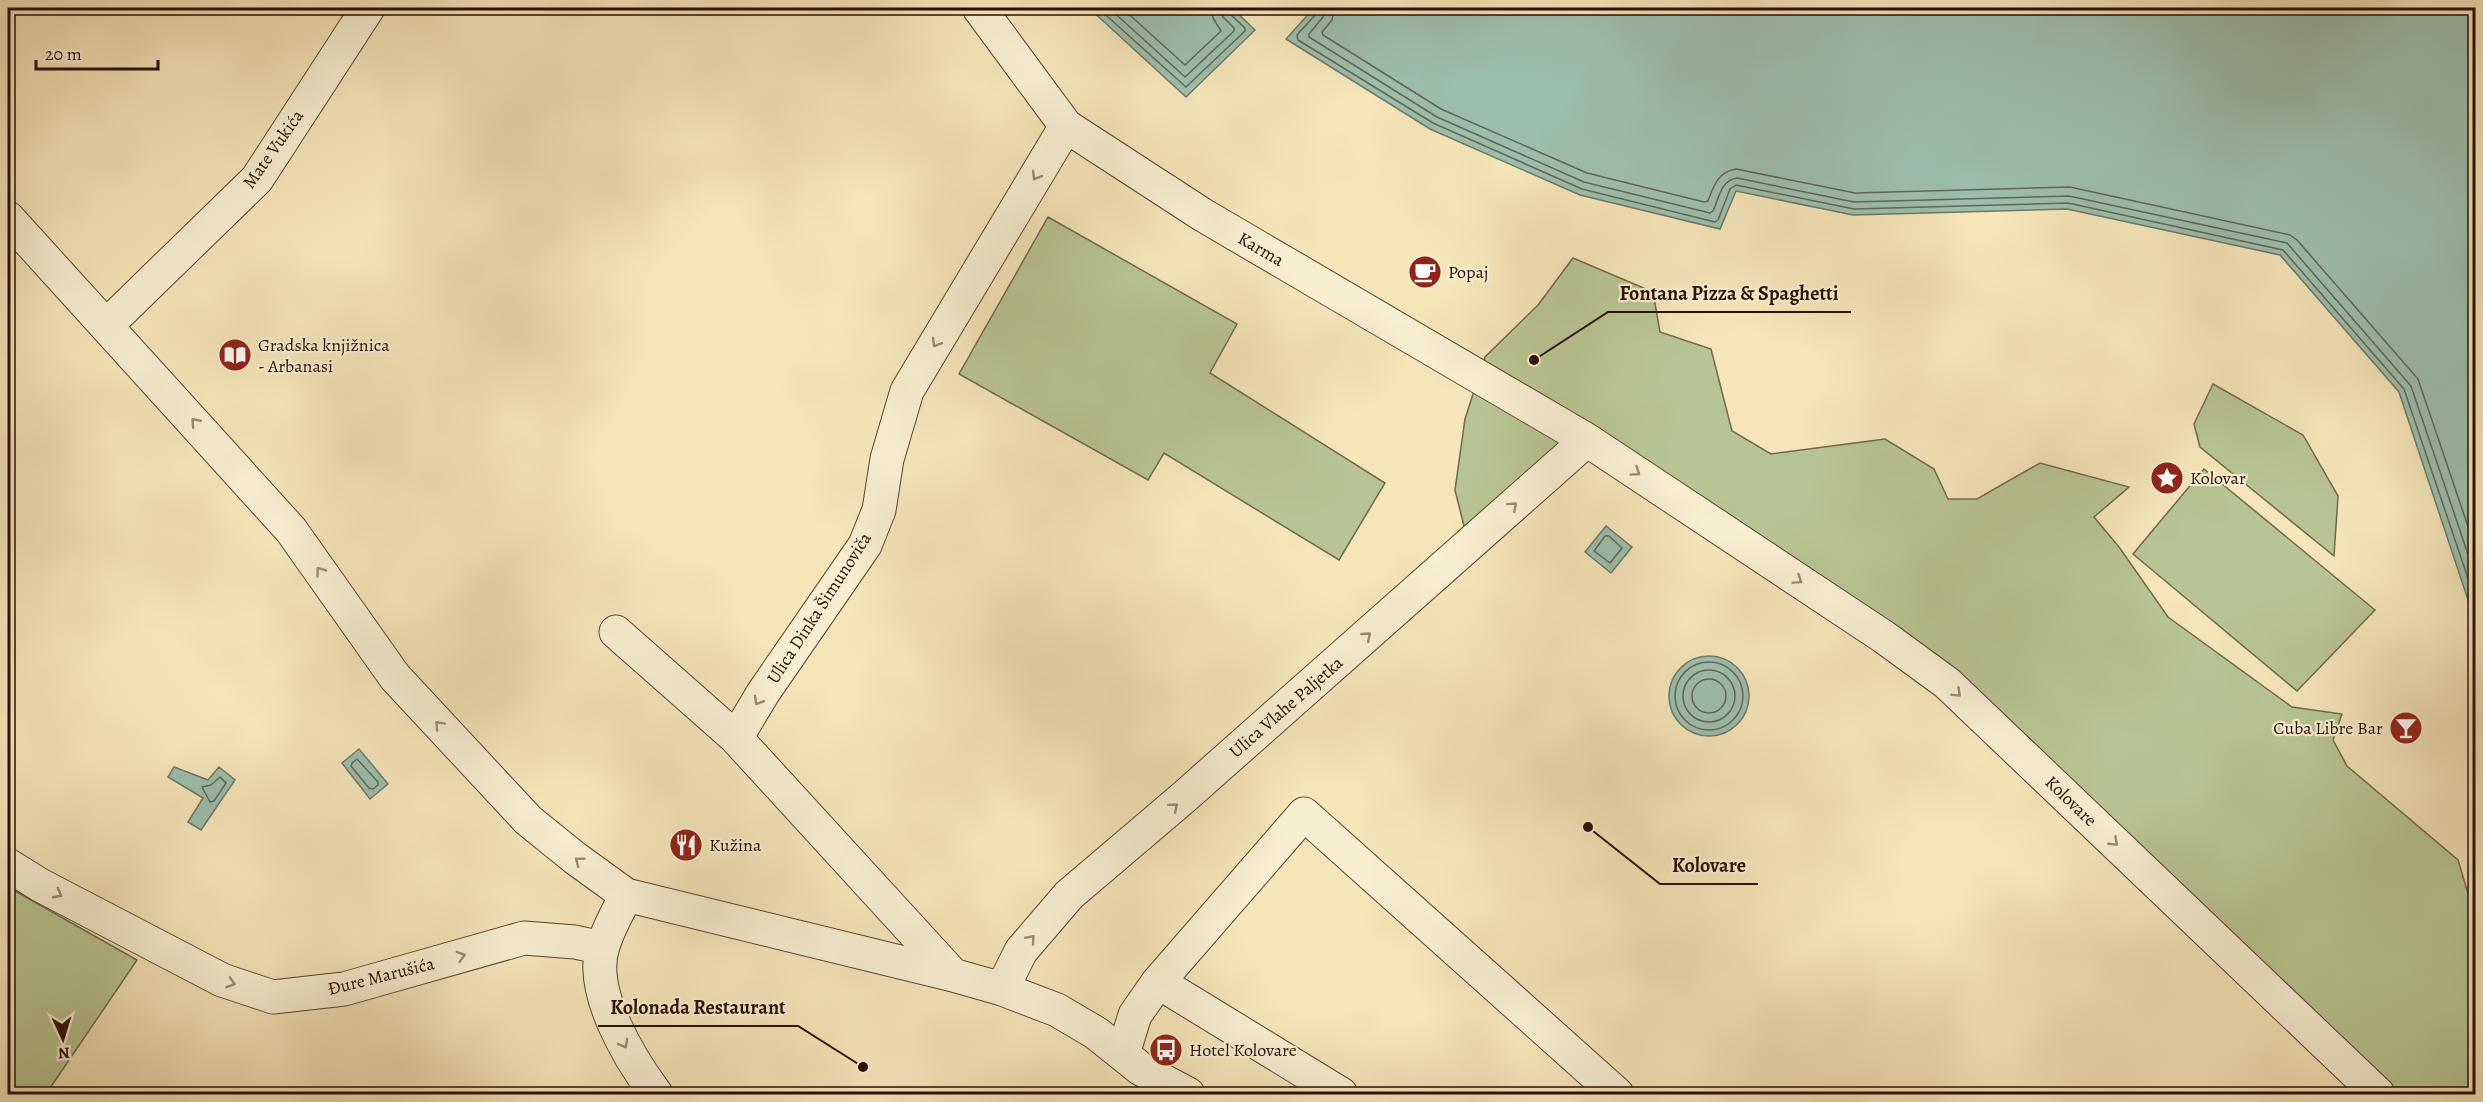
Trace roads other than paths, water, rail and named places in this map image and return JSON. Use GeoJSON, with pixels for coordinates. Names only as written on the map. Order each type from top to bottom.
{"type":"FeatureCollection","features":[{"type":"Feature","properties":{"kind":"street","name":"Mate Vukića"},"geometry":{"type":"LineString","coordinates":[[107,325],[257,179],[368,8]]}},
{"type":"Feature","properties":{"kind":"street","name":"Karma"},"geometry":{"type":"LineString","coordinates":[[979,8],[1066,126],[1203,216],[1587,440]]}},
{"type":"Feature","properties":{"kind":"street","name":"Ulica Dinka Šimunoviča"},"geometry":{"type":"LineString","coordinates":[[736,738],[763,693],[865,545],[879,510],[887,459],[908,391],[1066,126]]}},
{"type":"Feature","properties":{"kind":"street"},"geometry":{"type":"LineString","coordinates":[[8,218],[291,530],[395,677],[528,820],[626,895],[1002,989],[1057,1010],[1096,1033],[1132,1073],[1188,1095]]}},
{"type":"Feature","properties":{"kind":"street","name":"Ulica Vlahe Paljetka"},"geometry":{"type":"LineString","coordinates":[[1002,989],[1020,951],[1069,895],[1183,798],[1587,440]]}},
{"type":"Feature","properties":{"kind":"street","name":"Kolovare"},"geometry":{"type":"LineString","coordinates":[[1587,440],[1884,637],[1947,683],[2378,1095]]}},
{"type":"Feature","properties":{"kind":"street"},"geometry":{"type":"LineString","coordinates":[[616,632],[736,738],[953,975]]}},
{"type":"Feature","properties":{"kind":"street"},"geometry":{"type":"LineString","coordinates":[[1132,1073],[1135,1016],[1158,981],[1304,814],[1617,1095]]}},
{"type":"Feature","properties":{"kind":"street","name":"Đure Marušića"},"geometry":{"type":"LineString","coordinates":[[8,865],[40,885],[222,980],[273,997],[344,988],[524,938],[575,942],[602,948]]}},
{"type":"Feature","properties":{"kind":"street"},"geometry":{"type":"LineString","coordinates":[[626,895],[602,948],[600,981],[614,1026],[639,1071],[656,1095]]}},
{"type":"Feature","properties":{"kind":"street"},"geometry":{"type":"LineString","coordinates":[[1158,981],[1341,1095]]}},
{"type":"Feature","properties":{"kind":"water"},"geometry":{"type":"Polygon","coordinates":[[[1089,8],[1232,8],[1255,30],[1186,97],[1089,8]]]}},
{"type":"Feature","properties":{"kind":"water"},"geometry":{"type":"Polygon","coordinates":[[[1314,8],[2475,8],[2475,621],[2399,392],[2280,255],[2067,209],[1853,215],[1736,191],[1720,229],[1580,195],[1430,129],[1286,39],[1314,8]]]}},
{"type":"Feature","properties":{"kind":"water"},"geometry":{"type":"Polygon","coordinates":[[[1606,526],[1632,547],[1611,573],[1585,552],[1606,526]]]}},
{"type":"Feature","properties":{"kind":"water"},"geometry":{"type":"Polygon","coordinates":[[[1709,656],[1724,659],[1737,668],[1746,681],[1749,696],[1746,711],[1737,724],[1724,733],[1709,736],[1694,733],[1681,724],[1672,711],[1669,696],[1672,681],[1681,668],[1694,659],[1709,656]]]}},
{"type":"Feature","properties":{"kind":"water"},"geometry":{"type":"Polygon","coordinates":[[[359,749],[388,784],[370,799],[342,763],[359,749]]]}},
{"type":"Feature","properties":{"kind":"water"},"geometry":{"type":"Polygon","coordinates":[[[174,767],[208,780],[219,767],[235,780],[201,830],[188,822],[203,798],[168,777],[174,767]]]}},
{"type":"Feature","properties":{"kind":"place","name":"Popaj"},"geometry":{"type":"Point","coordinates":[1425,272]}},
{"type":"Feature","properties":{"kind":"place","name":"Gradska knjižnica - Arbanasi"},"geometry":{"type":"Point","coordinates":[235,355]}},
{"type":"Feature","properties":{"kind":"place","name":"Fontana Pizza & Spaghetti"},"geometry":{"type":"Point","coordinates":[1534,360]}},
{"type":"Feature","properties":{"kind":"place","name":"Kolovar"},"geometry":{"type":"Point","coordinates":[2167,478]}},
{"type":"Feature","properties":{"kind":"place","name":"Cuba Libre Bar"},"geometry":{"type":"Point","coordinates":[2406,728]}},
{"type":"Feature","properties":{"kind":"place","name":"Kolovare"},"geometry":{"type":"Point","coordinates":[1588,827]}},
{"type":"Feature","properties":{"kind":"place","name":"Kužina"},"geometry":{"type":"Point","coordinates":[686,845]}},
{"type":"Feature","properties":{"kind":"place","name":"Hotel Kolovare"},"geometry":{"type":"Point","coordinates":[1166,1050]}},
{"type":"Feature","properties":{"kind":"place","name":"Kolonada Restaurant"},"geometry":{"type":"Point","coordinates":[863,1067]}}]}
